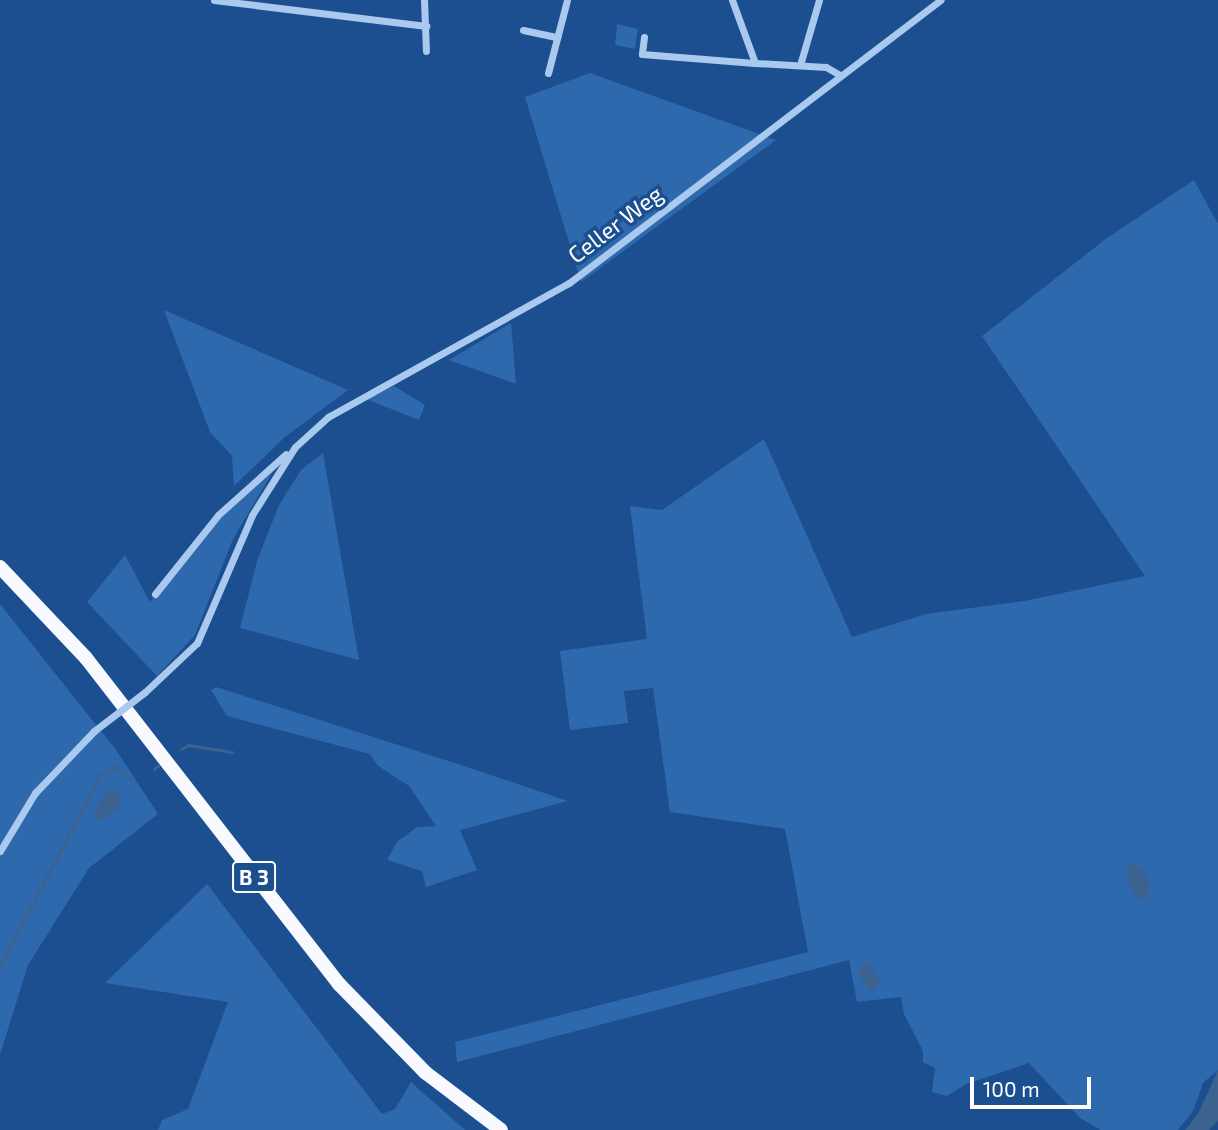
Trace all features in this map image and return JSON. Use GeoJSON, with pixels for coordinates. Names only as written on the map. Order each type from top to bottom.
{"type":"FeatureCollection","features":[{"type":"Feature","properties":{"kind":"highway","name":"B 3"},"geometry":{"type":"LineString","coordinates":[[0,567],[86,658],[339,984],[426,1073],[501,1130]]}},
{"type":"Feature","properties":{"kind":"street"},"geometry":{"type":"LineString","coordinates":[[214,0],[426,26]]}},
{"type":"Feature","properties":{"kind":"street"},"geometry":{"type":"LineString","coordinates":[[424,0],[426,51]]}},
{"type":"Feature","properties":{"kind":"street"},"geometry":{"type":"LineString","coordinates":[[548,73],[567,0]]}},
{"type":"Feature","properties":{"kind":"street"},"geometry":{"type":"LineString","coordinates":[[732,0],[755,63]]}},
{"type":"Feature","properties":{"kind":"street"},"geometry":{"type":"LineString","coordinates":[[800,65],[819,0]]}},
{"type":"Feature","properties":{"kind":"street","name":"Celler Weg"},"geometry":{"type":"LineString","coordinates":[[155,594],[218,515],[328,417],[362,395],[569,283],[940,0]]}},
{"type":"Feature","properties":{"kind":"street"},"geometry":{"type":"LineString","coordinates":[[523,30],[558,37]]}},
{"type":"Feature","properties":{"kind":"street"},"geometry":{"type":"LineString","coordinates":[[644,37],[642,54],[826,67],[840,75]]}},
{"type":"Feature","properties":{"kind":"street","name":"Celler Weg"},"geometry":{"type":"LineString","coordinates":[[0,852],[35,793],[94,732],[185,659],[206,629],[240,539],[295,447]]}},
{"type":"Feature","properties":{"kind":"shaded area"},"geometry":{"type":"Polygon","coordinates":[[[617,24],[638,29],[635,49],[615,45],[617,24]]]}},
{"type":"Feature","properties":{"kind":"shaded area"},"geometry":{"type":"Polygon","coordinates":[[[590,73],[776,140],[581,282],[525,97],[590,73]]]}},
{"type":"Feature","properties":{"kind":"shaded area"},"geometry":{"type":"Polygon","coordinates":[[[1194,180],[1218,224],[1218,1070],[1203,1083],[1193,1111],[1178,1130],[1101,1130],[1080,1118],[1029,1063],[966,1084],[947,1096],[932,1092],[935,1068],[923,1062],[923,1051],[904,1014],[901,997],[857,1002],[849,960],[457,1062],[455,1042],[808,952],[785,829],[670,812],[653,688],[624,691],[628,723],[570,730],[560,651],[647,639],[630,506],[662,510],[764,439],[852,637],[926,614],[1024,601],[1145,576],[982,336],[1107,238],[1194,180]]]}},
{"type":"Feature","properties":{"kind":"shaded area"},"geometry":{"type":"Polygon","coordinates":[[[164,310],[348,390],[285,437],[234,486],[232,456],[210,432],[164,310]]]}},
{"type":"Feature","properties":{"kind":"shaded area"},"geometry":{"type":"Polygon","coordinates":[[[511,323],[516,384],[449,360],[511,323]]]}},
{"type":"Feature","properties":{"kind":"shaded area"},"geometry":{"type":"Polygon","coordinates":[[[394,386],[425,405],[419,420],[366,399],[394,386]]]}},
{"type":"Feature","properties":{"kind":"shaded area"},"geometry":{"type":"Polygon","coordinates":[[[323,453],[359,660],[240,628],[257,561],[279,505],[301,470],[323,453]]]}},
{"type":"Feature","properties":{"kind":"shaded area"},"geometry":{"type":"Polygon","coordinates":[[[277,465],[233,539],[195,635],[157,676],[87,602],[125,555],[150,602],[220,518],[277,465]]]}},
{"type":"Feature","properties":{"kind":"shaded area"},"geometry":{"type":"Polygon","coordinates":[[[0,604],[116,750],[158,814],[89,868],[28,965],[0,1055],[0,604]]]}},
{"type":"Feature","properties":{"kind":"shaded area"},"geometry":{"type":"Polygon","coordinates":[[[216,687],[568,801],[460,830],[477,870],[426,887],[422,871],[387,860],[397,842],[417,827],[436,826],[409,786],[378,766],[370,754],[227,716],[211,690],[216,687]]]}},
{"type":"Feature","properties":{"kind":"shaded area"},"geometry":{"type":"Polygon","coordinates":[[[110,788],[118,792],[120,807],[102,821],[97,819],[94,811],[110,788]]]}},
{"type":"Feature","properties":{"kind":"shaded area"},"geometry":{"type":"Polygon","coordinates":[[[1129,864],[1142,868],[1150,884],[1147,898],[1140,899],[1133,893],[1127,879],[1129,864]]]}},
{"type":"Feature","properties":{"kind":"shaded area"},"geometry":{"type":"Polygon","coordinates":[[[207,884],[382,1114],[395,1109],[411,1082],[465,1130],[158,1130],[162,1120],[188,1109],[228,1002],[105,983],[207,884]]]}},
{"type":"Feature","properties":{"kind":"shaded area"},"geometry":{"type":"Polygon","coordinates":[[[868,961],[880,982],[871,991],[859,976],[859,968],[868,961]]]}},
{"type":"Feature","properties":{"kind":"shaded area"},"geometry":{"type":"Polygon","coordinates":[[[1218,1070],[1218,1121],[1209,1130],[1185,1130],[1198,1114],[1218,1070]]]}},
{"type":"Feature","properties":{"kind":"waterway"},"geometry":{"type":"LineString","coordinates":[[181,749],[189,745],[232,752]]}},
{"type":"Feature","properties":{"kind":"waterway"},"geometry":{"type":"LineString","coordinates":[[0,966],[101,774],[115,766],[135,782]]}},
{"type":"Feature","properties":{"kind":"waterway"},"geometry":{"type":"LineString","coordinates":[[154,769],[158,766]]}}]}
